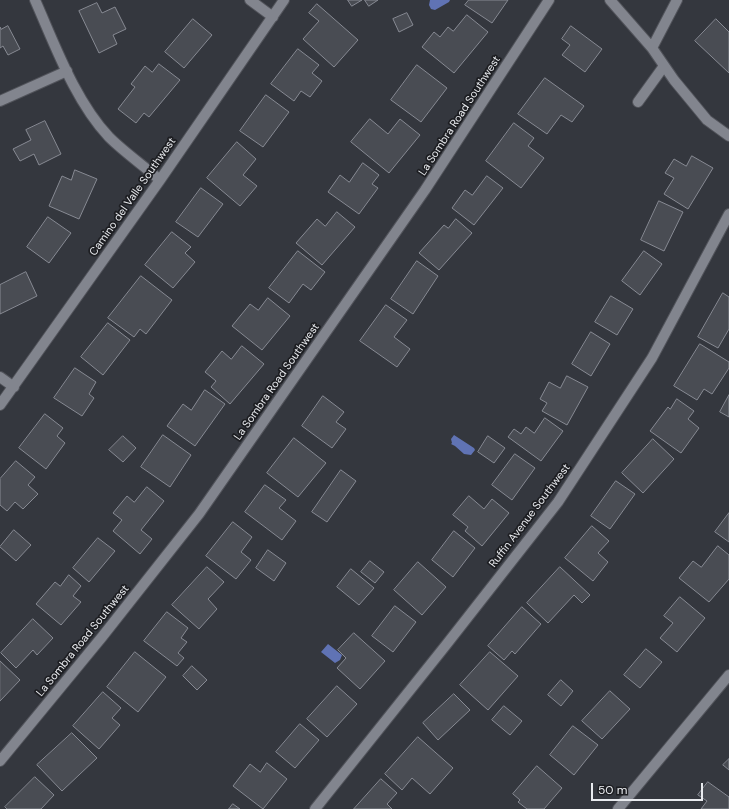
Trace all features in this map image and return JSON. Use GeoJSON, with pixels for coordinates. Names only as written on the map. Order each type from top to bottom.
{"type":"FeatureCollection","features":[{"type":"Feature","properties":{"kind":"street"},"geometry":{"type":"LineString","coordinates":[[35,0],[67,71],[92,116],[110,137],[160,180]]}},
{"type":"Feature","properties":{"kind":"street"},"geometry":{"type":"LineString","coordinates":[[250,0],[273,17]]}},
{"type":"Feature","properties":{"kind":"street","name":"Camino del Valle Southwest"},"geometry":{"type":"LineString","coordinates":[[0,406],[160,180],[284,0]]}},
{"type":"Feature","properties":{"kind":"street","name":"La Sombra Road Southwest"},"geometry":{"type":"LineString","coordinates":[[0,761],[102,637],[199,514],[425,190],[549,0]]}},
{"type":"Feature","properties":{"kind":"street"},"geometry":{"type":"LineString","coordinates":[[610,0],[652,48],[674,80],[707,120],[729,136]]}},
{"type":"Feature","properties":{"kind":"street"},"geometry":{"type":"LineString","coordinates":[[652,48],[677,0]]}},
{"type":"Feature","properties":{"kind":"street"},"geometry":{"type":"LineString","coordinates":[[638,102],[664,66]]}},
{"type":"Feature","properties":{"kind":"street"},"geometry":{"type":"LineString","coordinates":[[0,100],[67,71]]}},
{"type":"Feature","properties":{"kind":"street","name":"Ruffin Avenue Southwest"},"geometry":{"type":"LineString","coordinates":[[315,809],[442,651],[558,502],[652,358],[729,214]]}},
{"type":"Feature","properties":{"kind":"street"},"geometry":{"type":"LineString","coordinates":[[0,377],[14,387]]}},
{"type":"Feature","properties":{"kind":"street"},"geometry":{"type":"LineString","coordinates":[[618,809],[729,675]]}},
{"type":"Feature","properties":{"kind":"water"},"geometry":{"type":"Polygon","coordinates":[[[430,0],[450,0],[435,10],[431,9],[429,5],[430,0]]]}},
{"type":"Feature","properties":{"kind":"water"},"geometry":{"type":"Polygon","coordinates":[[[454,435],[474,448],[475,450],[471,455],[464,454],[451,444],[451,439],[454,435]]]}},
{"type":"Feature","properties":{"kind":"water"},"geometry":{"type":"Polygon","coordinates":[[[328,644],[342,655],[340,660],[335,663],[321,652],[328,644]]]}},
{"type":"Feature","properties":{"kind":"building"},"geometry":{"type":"Polygon","coordinates":[[[348,0],[362,0],[352,6],[348,0]]]}},
{"type":"Feature","properties":{"kind":"building"},"geometry":{"type":"Polygon","coordinates":[[[365,0],[378,0],[369,6],[365,0]]]}},
{"type":"Feature","properties":{"kind":"building"},"geometry":{"type":"Polygon","coordinates":[[[469,0],[508,0],[492,23],[465,5],[469,0]]]}},
{"type":"Feature","properties":{"kind":"building"},"geometry":{"type":"Polygon","coordinates":[[[97,3],[102,13],[115,7],[126,29],[113,35],[117,44],[99,53],[79,11],[97,3]]]}},
{"type":"Feature","properties":{"kind":"building"},"geometry":{"type":"Polygon","coordinates":[[[317,4],[358,40],[334,67],[303,39],[319,21],[309,13],[317,4]]]}},
{"type":"Feature","properties":{"kind":"building"},"geometry":{"type":"Polygon","coordinates":[[[407,13],[413,25],[399,32],[393,19],[407,13]]]}},
{"type":"Feature","properties":{"kind":"building"},"geometry":{"type":"Polygon","coordinates":[[[467,15],[488,32],[454,73],[422,47],[434,32],[440,37],[448,27],[453,31],[467,15]]]}},
{"type":"Feature","properties":{"kind":"building"},"geometry":{"type":"Polygon","coordinates":[[[193,19],[212,35],[184,68],[165,52],[193,19]]]}},
{"type":"Feature","properties":{"kind":"building"},"geometry":{"type":"Polygon","coordinates":[[[716,19],[729,32],[729,73],[695,41],[716,19]]]}},
{"type":"Feature","properties":{"kind":"building"},"geometry":{"type":"Polygon","coordinates":[[[8,26],[20,49],[8,55],[3,46],[0,48],[0,27],[1,29],[8,26]]]}},
{"type":"Feature","properties":{"kind":"building"},"geometry":{"type":"Polygon","coordinates":[[[571,26],[602,49],[585,72],[562,55],[570,45],[562,39],[571,26]]]}},
{"type":"Feature","properties":{"kind":"building"},"geometry":{"type":"Polygon","coordinates":[[[298,49],[319,65],[312,73],[322,81],[310,97],[301,91],[294,101],[271,84],[298,49]]]}},
{"type":"Feature","properties":{"kind":"building"},"geometry":{"type":"Polygon","coordinates":[[[159,64],[180,80],[149,117],[144,113],[136,123],[118,109],[135,87],[131,84],[145,66],[152,72],[159,64]]]}},
{"type":"Feature","properties":{"kind":"building"},"geometry":{"type":"Polygon","coordinates":[[[417,65],[447,88],[421,122],[391,100],[417,65]]]}},
{"type":"Feature","properties":{"kind":"building"},"geometry":{"type":"Polygon","coordinates":[[[545,78],[584,106],[572,122],[561,115],[547,134],[518,114],[545,78]]]}},
{"type":"Feature","properties":{"kind":"building"},"geometry":{"type":"Polygon","coordinates":[[[266,95],[289,112],[263,147],[240,131],[266,95]]]}},
{"type":"Feature","properties":{"kind":"building"},"geometry":{"type":"Polygon","coordinates":[[[370,119],[388,134],[400,119],[420,135],[389,173],[351,142],[370,119]]]}},
{"type":"Feature","properties":{"kind":"building"},"geometry":{"type":"Polygon","coordinates":[[[45,121],[61,154],[39,165],[34,154],[20,161],[13,149],[31,140],[26,130],[45,121]]]}},
{"type":"Feature","properties":{"kind":"building"},"geometry":{"type":"Polygon","coordinates":[[[514,123],[534,138],[528,146],[544,158],[521,188],[486,161],[514,123]]]}},
{"type":"Feature","properties":{"kind":"building"},"geometry":{"type":"Polygon","coordinates":[[[237,142],[256,159],[243,175],[257,186],[240,206],[207,178],[237,142]]]}},
{"type":"Feature","properties":{"kind":"building"},"geometry":{"type":"Polygon","coordinates":[[[692,156],[713,168],[688,209],[664,194],[674,178],[665,173],[674,159],[686,166],[692,156]]]}},
{"type":"Feature","properties":{"kind":"building"},"geometry":{"type":"Polygon","coordinates":[[[363,163],[379,175],[372,184],[378,188],[359,214],[328,192],[340,175],[349,182],[363,163]]]}},
{"type":"Feature","properties":{"kind":"building"},"geometry":{"type":"Polygon","coordinates":[[[75,170],[97,179],[79,219],[49,206],[62,176],[71,180],[75,170]]]}},
{"type":"Feature","properties":{"kind":"building"},"geometry":{"type":"Polygon","coordinates":[[[487,176],[503,188],[474,225],[452,208],[465,190],[472,195],[487,176]]]}},
{"type":"Feature","properties":{"kind":"building"},"geometry":{"type":"Polygon","coordinates":[[[201,188],[223,204],[198,237],[176,222],[201,188]]]}},
{"type":"Feature","properties":{"kind":"building"},"geometry":{"type":"Polygon","coordinates":[[[659,201],[683,212],[664,251],[641,240],[659,201]]]}},
{"type":"Feature","properties":{"kind":"building"},"geometry":{"type":"Polygon","coordinates":[[[337,212],[355,227],[322,265],[296,243],[317,219],[325,226],[337,212]]]}},
{"type":"Feature","properties":{"kind":"building"},"geometry":{"type":"Polygon","coordinates":[[[48,217],[71,233],[49,263],[27,247],[48,217]]]}},
{"type":"Feature","properties":{"kind":"building"},"geometry":{"type":"Polygon","coordinates":[[[456,219],[472,233],[439,270],[419,253],[444,225],[448,228],[456,219]]]}},
{"type":"Feature","properties":{"kind":"building"},"geometry":{"type":"Polygon","coordinates":[[[172,232],[191,247],[185,253],[195,262],[173,288],[145,265],[172,232]]]}},
{"type":"Feature","properties":{"kind":"building"},"geometry":{"type":"Polygon","coordinates":[[[298,251],[325,272],[311,290],[303,284],[289,303],[269,288],[298,251]]]}},
{"type":"Feature","properties":{"kind":"building"},"geometry":{"type":"Polygon","coordinates":[[[644,251],[662,264],[640,295],[622,281],[644,251]]]}},
{"type":"Feature","properties":{"kind":"building"},"geometry":{"type":"Polygon","coordinates":[[[417,261],[438,276],[413,314],[391,299],[417,261]]]}},
{"type":"Feature","properties":{"kind":"building"},"geometry":{"type":"Polygon","coordinates":[[[26,272],[37,296],[0,314],[0,285],[26,272]]]}},
{"type":"Feature","properties":{"kind":"building"},"geometry":{"type":"Polygon","coordinates":[[[141,276],[172,300],[146,334],[140,329],[134,337],[108,318],[141,276]]]}},
{"type":"Feature","properties":{"kind":"building"},"geometry":{"type":"Polygon","coordinates":[[[723,293],[729,297],[729,329],[718,348],[698,337],[723,293]]]}},
{"type":"Feature","properties":{"kind":"building"},"geometry":{"type":"Polygon","coordinates":[[[611,296],[633,309],[617,335],[595,322],[611,296]]]}},
{"type":"Feature","properties":{"kind":"building"},"geometry":{"type":"Polygon","coordinates":[[[268,298],[290,316],[262,350],[232,326],[250,304],[258,310],[268,298]]]}},
{"type":"Feature","properties":{"kind":"building"},"geometry":{"type":"Polygon","coordinates":[[[386,305],[407,320],[394,337],[410,349],[397,367],[360,341],[386,305]]]}},
{"type":"Feature","properties":{"kind":"building"},"geometry":{"type":"Polygon","coordinates":[[[108,323],[130,340],[103,375],[81,357],[108,323]]]}},
{"type":"Feature","properties":{"kind":"building"},"geometry":{"type":"Polygon","coordinates":[[[591,332],[610,344],[591,376],[572,364],[591,332]]]}},
{"type":"Feature","properties":{"kind":"building"},"geometry":{"type":"Polygon","coordinates":[[[700,344],[729,362],[729,368],[712,394],[704,389],[697,400],[674,386],[700,344]]]}},
{"type":"Feature","properties":{"kind":"building"},"geometry":{"type":"Polygon","coordinates":[[[242,346],[264,364],[230,404],[211,387],[216,381],[205,372],[222,351],[231,359],[242,346]]]}},
{"type":"Feature","properties":{"kind":"building"},"geometry":{"type":"Polygon","coordinates":[[[75,368],[96,382],[89,394],[94,398],[82,416],[54,398],[75,368]]]}},
{"type":"Feature","properties":{"kind":"building"},"geometry":{"type":"Polygon","coordinates":[[[567,376],[588,387],[567,425],[542,411],[547,403],[540,399],[549,382],[560,388],[567,376]]]}},
{"type":"Feature","properties":{"kind":"building"},"geometry":{"type":"Polygon","coordinates":[[[205,390],[225,404],[195,446],[167,426],[183,404],[191,410],[205,390]]]}},
{"type":"Feature","properties":{"kind":"building"},"geometry":{"type":"Polygon","coordinates":[[[729,395],[729,417],[720,412],[729,395]]]}},
{"type":"Feature","properties":{"kind":"building"},"geometry":{"type":"Polygon","coordinates":[[[323,396],[344,412],[336,422],[346,429],[332,448],[302,426],[323,396]]]}},
{"type":"Feature","properties":{"kind":"building"},"geometry":{"type":"Polygon","coordinates":[[[677,399],[694,411],[688,419],[699,428],[681,453],[650,431],[668,407],[670,409],[677,399]]]}},
{"type":"Feature","properties":{"kind":"building"},"geometry":{"type":"Polygon","coordinates":[[[45,414],[63,428],[57,436],[65,443],[46,469],[19,448],[45,414]]]}},
{"type":"Feature","properties":{"kind":"building"},"geometry":{"type":"Polygon","coordinates":[[[545,418],[563,431],[541,461],[508,437],[514,429],[521,434],[526,427],[534,433],[545,418]]]}},
{"type":"Feature","properties":{"kind":"building"},"geometry":{"type":"Polygon","coordinates":[[[163,435],[191,455],[170,487],[141,467],[163,435]]]}},
{"type":"Feature","properties":{"kind":"building"},"geometry":{"type":"Polygon","coordinates":[[[123,436],[136,448],[123,462],[109,450],[123,436]]]}},
{"type":"Feature","properties":{"kind":"building"},"geometry":{"type":"Polygon","coordinates":[[[488,436],[505,448],[494,463],[478,452],[488,436]]]}},
{"type":"Feature","properties":{"kind":"building"},"geometry":{"type":"Polygon","coordinates":[[[294,438],[326,463],[298,497],[267,473],[294,438]]]}},
{"type":"Feature","properties":{"kind":"building"},"geometry":{"type":"Polygon","coordinates":[[[653,439],[674,459],[643,493],[622,473],[653,439]]]}},
{"type":"Feature","properties":{"kind":"building"},"geometry":{"type":"Polygon","coordinates":[[[515,454],[535,468],[512,500],[492,485],[515,454]]]}},
{"type":"Feature","properties":{"kind":"building"},"geometry":{"type":"Polygon","coordinates":[[[16,461],[35,477],[28,485],[38,494],[23,509],[15,502],[7,511],[0,505],[0,479],[16,461]]]}},
{"type":"Feature","properties":{"kind":"building"},"geometry":{"type":"Polygon","coordinates":[[[341,470],[356,481],[327,522],[312,512],[341,470]]]}},
{"type":"Feature","properties":{"kind":"building"},"geometry":{"type":"Polygon","coordinates":[[[616,481],[635,494],[610,529],[591,516],[616,481]]]}},
{"type":"Feature","properties":{"kind":"building"},"geometry":{"type":"Polygon","coordinates":[[[265,485],[286,500],[279,508],[296,521],[282,540],[245,512],[265,485]]]}},
{"type":"Feature","properties":{"kind":"building"},"geometry":{"type":"Polygon","coordinates":[[[147,487],[164,501],[141,530],[152,539],[140,554],[113,531],[122,520],[113,513],[127,496],[134,502],[147,487]]]}},
{"type":"Feature","properties":{"kind":"building"},"geometry":{"type":"Polygon","coordinates":[[[469,496],[484,509],[492,499],[509,513],[482,546],[465,531],[468,527],[453,515],[469,496]]]}},
{"type":"Feature","properties":{"kind":"building"},"geometry":{"type":"Polygon","coordinates":[[[729,513],[729,542],[715,532],[729,513]]]}},
{"type":"Feature","properties":{"kind":"building"},"geometry":{"type":"Polygon","coordinates":[[[233,522],[252,537],[241,552],[251,560],[236,579],[206,556],[233,522]]]}},
{"type":"Feature","properties":{"kind":"building"},"geometry":{"type":"Polygon","coordinates":[[[592,526],[609,541],[598,553],[608,562],[593,581],[565,558],[592,526]]]}},
{"type":"Feature","properties":{"kind":"building"},"geometry":{"type":"Polygon","coordinates":[[[14,530],[31,545],[16,561],[0,547],[14,530]]]}},
{"type":"Feature","properties":{"kind":"building"},"geometry":{"type":"Polygon","coordinates":[[[454,531],[475,548],[453,577],[432,560],[454,531]]]}},
{"type":"Feature","properties":{"kind":"building"},"geometry":{"type":"Polygon","coordinates":[[[98,538],[115,551],[89,582],[73,568],[98,538]]]}},
{"type":"Feature","properties":{"kind":"building"},"geometry":{"type":"Polygon","coordinates":[[[718,546],[729,555],[729,579],[709,602],[679,578],[693,561],[701,567],[718,546]]]}},
{"type":"Feature","properties":{"kind":"building"},"geometry":{"type":"Polygon","coordinates":[[[268,550],[286,563],[274,581],[256,568],[268,550]]]}},
{"type":"Feature","properties":{"kind":"building"},"geometry":{"type":"Polygon","coordinates":[[[370,561],[384,572],[375,583],[361,572],[370,561]]]}},
{"type":"Feature","properties":{"kind":"building"},"geometry":{"type":"Polygon","coordinates":[[[418,562],[446,587],[422,615],[394,590],[418,562]]]}},
{"type":"Feature","properties":{"kind":"building"},"geometry":{"type":"Polygon","coordinates":[[[207,567],[224,582],[208,599],[217,609],[199,629],[172,605],[207,567]]]}},
{"type":"Feature","properties":{"kind":"building"},"geometry":{"type":"Polygon","coordinates":[[[560,567],[590,595],[582,603],[574,595],[548,623],[527,603],[560,567]]]}},
{"type":"Feature","properties":{"kind":"building"},"geometry":{"type":"Polygon","coordinates":[[[351,569],[374,588],[359,605],[337,587],[351,569]]]}},
{"type":"Feature","properties":{"kind":"building"},"geometry":{"type":"Polygon","coordinates":[[[69,575],[81,586],[73,596],[81,602],[61,625],[36,604],[55,582],[60,586],[69,575]]]}},
{"type":"Feature","properties":{"kind":"building"},"geometry":{"type":"Polygon","coordinates":[[[680,597],[705,618],[677,652],[660,638],[673,623],[664,616],[680,597]]]}},
{"type":"Feature","properties":{"kind":"building"},"geometry":{"type":"Polygon","coordinates":[[[395,606],[416,622],[393,652],[372,636],[395,606]]]}},
{"type":"Feature","properties":{"kind":"building"},"geometry":{"type":"Polygon","coordinates":[[[522,607],[541,624],[515,654],[512,651],[504,660],[488,646],[522,607]]]}},
{"type":"Feature","properties":{"kind":"building"},"geometry":{"type":"Polygon","coordinates":[[[167,612],[188,628],[181,638],[187,642],[178,653],[184,658],[177,666],[144,641],[167,612]]]}},
{"type":"Feature","properties":{"kind":"building"},"geometry":{"type":"Polygon","coordinates":[[[33,619],[53,638],[37,655],[33,650],[16,668],[1,653],[33,619]]]}},
{"type":"Feature","properties":{"kind":"building"},"geometry":{"type":"Polygon","coordinates":[[[354,633],[385,661],[360,689],[337,668],[346,658],[338,650],[354,633]]]}},
{"type":"Feature","properties":{"kind":"building"},"geometry":{"type":"Polygon","coordinates":[[[646,649],[662,662],[640,688],[624,675],[646,649]]]}},
{"type":"Feature","properties":{"kind":"building"},"geometry":{"type":"Polygon","coordinates":[[[135,652],[166,677],[138,712],[107,687],[135,652]]]}},
{"type":"Feature","properties":{"kind":"building"},"geometry":{"type":"Polygon","coordinates":[[[490,652],[518,676],[488,710],[460,685],[490,652]]]}},
{"type":"Feature","properties":{"kind":"building"},"geometry":{"type":"Polygon","coordinates":[[[0,661],[20,680],[0,701],[0,661]]]}},
{"type":"Feature","properties":{"kind":"building"},"geometry":{"type":"Polygon","coordinates":[[[192,666],[207,680],[197,690],[183,676],[192,666]]]}},
{"type":"Feature","properties":{"kind":"building"},"geometry":{"type":"Polygon","coordinates":[[[561,680],[573,691],[561,706],[548,695],[561,680]]]}},
{"type":"Feature","properties":{"kind":"building"},"geometry":{"type":"Polygon","coordinates":[[[337,686],[357,704],[327,737],[307,719],[337,686]]]}},
{"type":"Feature","properties":{"kind":"building"},"geometry":{"type":"Polygon","coordinates":[[[610,691],[630,709],[602,739],[582,721],[610,691]]]}},
{"type":"Feature","properties":{"kind":"building"},"geometry":{"type":"Polygon","coordinates":[[[103,692],[121,708],[112,718],[120,725],[99,749],[73,726],[103,692]]]}},
{"type":"Feature","properties":{"kind":"building"},"geometry":{"type":"Polygon","coordinates":[[[454,694],[470,710],[438,740],[423,723],[454,694]]]}},
{"type":"Feature","properties":{"kind":"building"},"geometry":{"type":"Polygon","coordinates":[[[504,706],[522,721],[510,735],[492,720],[504,706]]]}},
{"type":"Feature","properties":{"kind":"building"},"geometry":{"type":"Polygon","coordinates":[[[300,724],[319,740],[295,768],[276,752],[300,724]]]}},
{"type":"Feature","properties":{"kind":"building"},"geometry":{"type":"Polygon","coordinates":[[[573,726],[598,745],[574,775],[550,755],[573,726]]]}},
{"type":"Feature","properties":{"kind":"building"},"geometry":{"type":"Polygon","coordinates":[[[72,733],[97,758],[62,791],[37,765],[72,733]]]}},
{"type":"Feature","properties":{"kind":"building"},"geometry":{"type":"Polygon","coordinates":[[[418,737],[453,768],[430,794],[412,778],[402,790],[385,774],[418,737]]]}},
{"type":"Feature","properties":{"kind":"building"},"geometry":{"type":"Polygon","coordinates":[[[729,759],[729,770],[723,765],[729,759]]]}},
{"type":"Feature","properties":{"kind":"building"},"geometry":{"type":"Polygon","coordinates":[[[267,763],[287,779],[263,809],[233,786],[250,764],[260,772],[267,763]]]}},
{"type":"Feature","properties":{"kind":"building"},"geometry":{"type":"Polygon","coordinates":[[[537,766],[562,788],[544,809],[527,809],[518,802],[520,800],[513,794],[537,766]]]}},
{"type":"Feature","properties":{"kind":"building"},"geometry":{"type":"Polygon","coordinates":[[[35,777],[54,795],[41,809],[7,809],[5,807],[35,777]]]}},
{"type":"Feature","properties":{"kind":"building"},"geometry":{"type":"Polygon","coordinates":[[[381,779],[397,793],[387,804],[392,809],[354,809],[381,779]]]}},
{"type":"Feature","properties":{"kind":"building"},"geometry":{"type":"Polygon","coordinates":[[[708,782],[729,797],[729,809],[701,809],[707,801],[698,795],[708,782]]]}},
{"type":"Feature","properties":{"kind":"building"},"geometry":{"type":"Polygon","coordinates":[[[233,804],[240,809],[229,809],[233,804]]]}}]}
